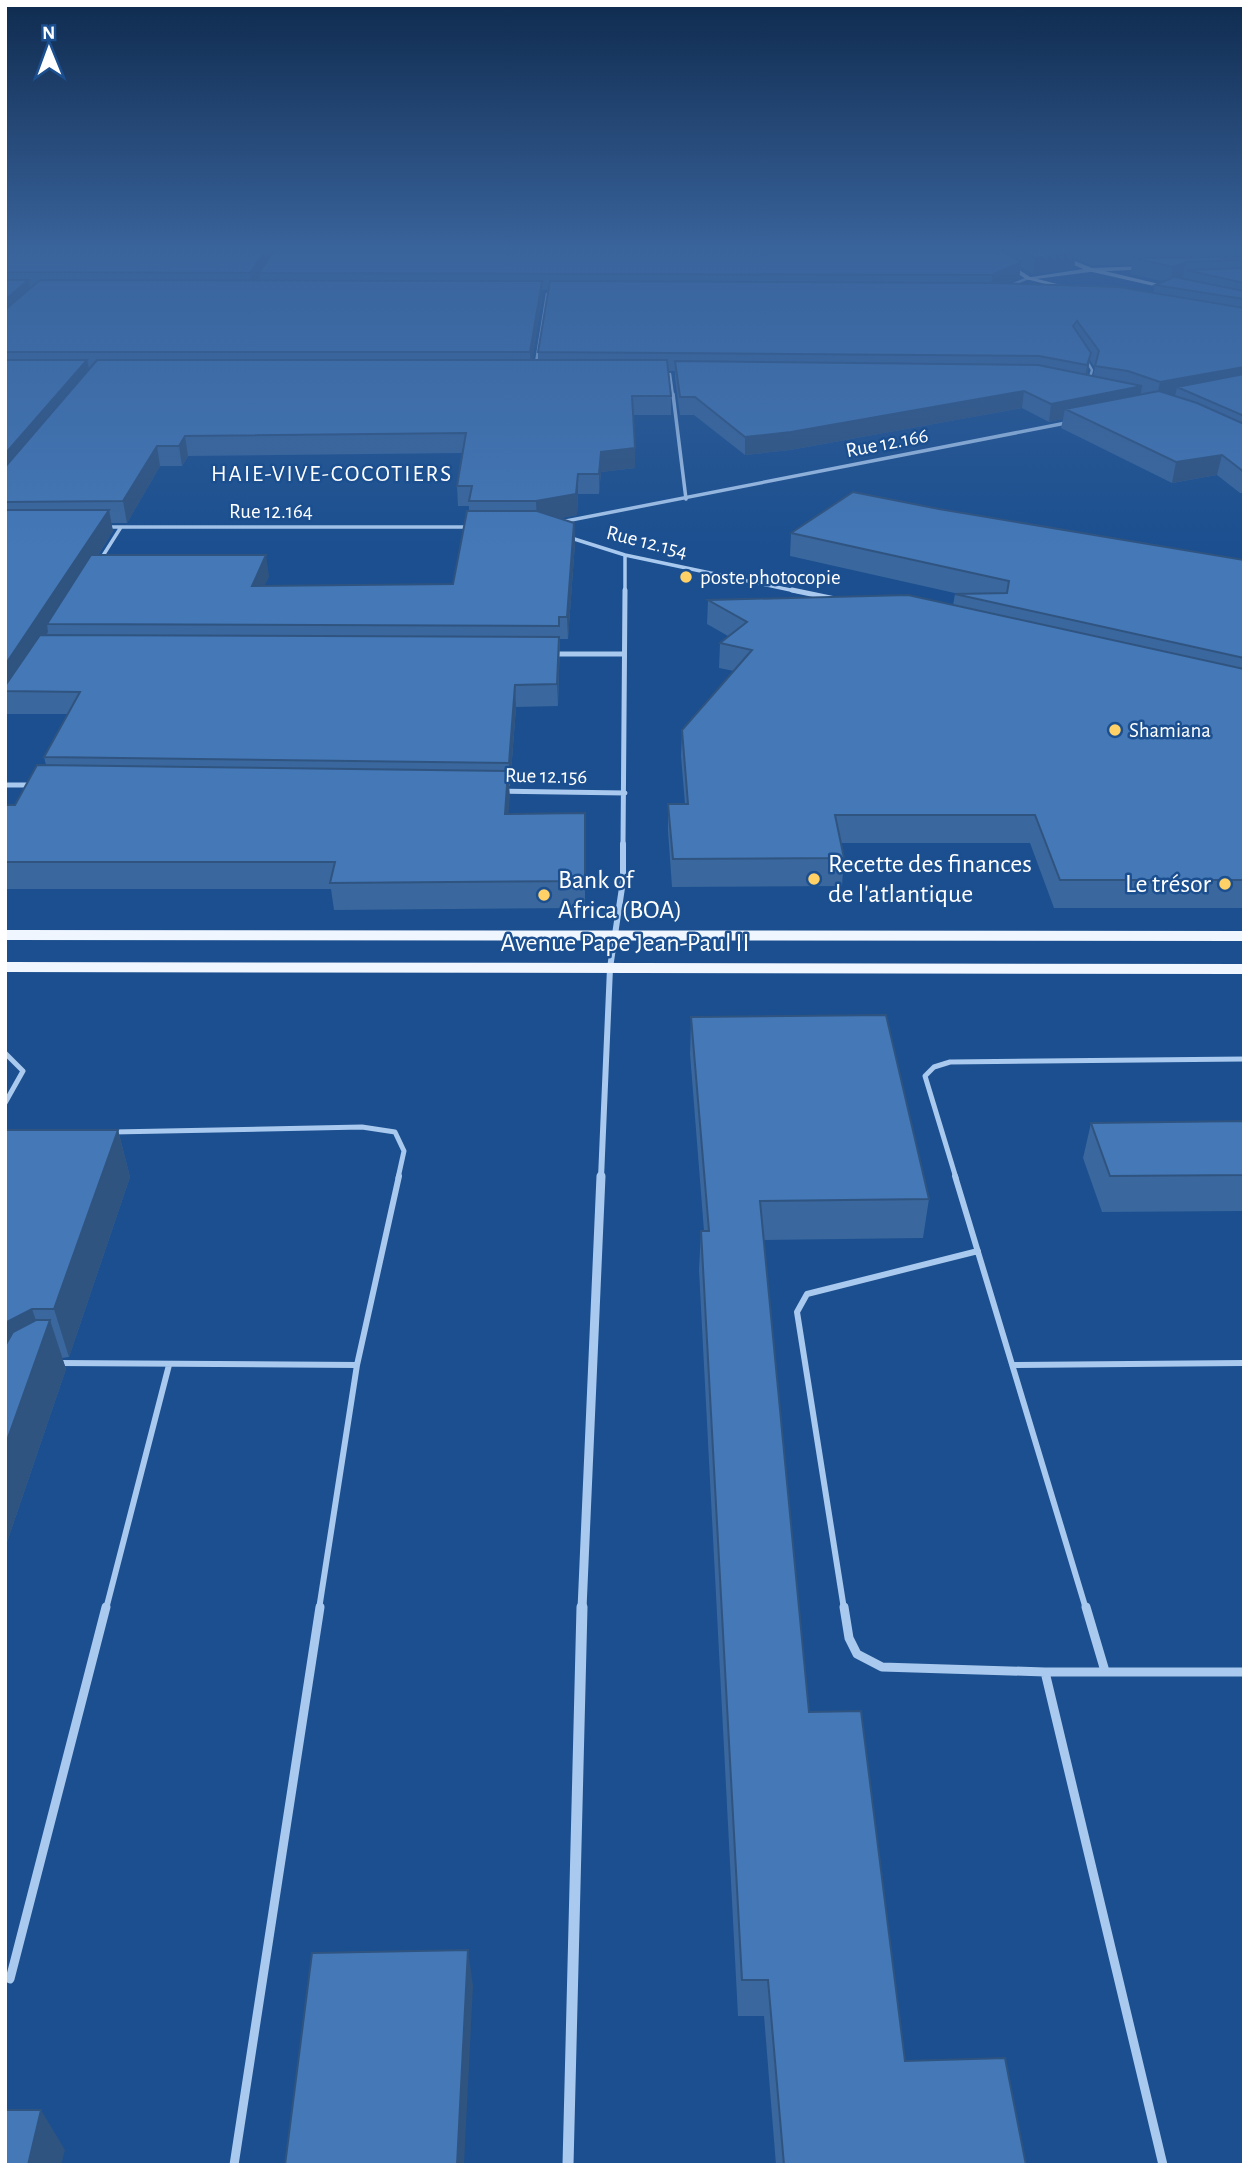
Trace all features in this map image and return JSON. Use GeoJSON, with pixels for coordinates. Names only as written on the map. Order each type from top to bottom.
{"type":"FeatureCollection","features":[{"type":"Feature","properties":{"kind":"main road","name":"Avenue Pape Jean-Paul II"},"geometry":{"type":"LineString","coordinates":[[5,934],[1244,936]]}},
{"type":"Feature","properties":{"kind":"main road","name":"Avenue Pape Jean-Paul II"},"geometry":{"type":"LineString","coordinates":[[5,967],[1244,969]]}},
{"type":"Feature","properties":{"kind":"street"},"geometry":{"type":"LineString","coordinates":[[534,374],[539,346]]}},
{"type":"Feature","properties":{"kind":"street"},"geometry":{"type":"LineString","coordinates":[[656,374],[670,374],[686,499]]}},
{"type":"Feature","properties":{"kind":"street","name":"Rue 12.166"},"geometry":{"type":"LineString","coordinates":[[551,524],[1076,421]]}},
{"type":"Feature","properties":{"kind":"street","name":"Rue 12.164"},"geometry":{"type":"LineString","coordinates":[[95,527],[481,527]]}},
{"type":"Feature","properties":{"kind":"street"},"geometry":{"type":"LineString","coordinates":[[93,572],[121,527]]}},
{"type":"Feature","properties":{"kind":"street","name":"Rue 12.154"},"geometry":{"type":"LineString","coordinates":[[562,535],[625,555],[839,600]]}},
{"type":"Feature","properties":{"kind":"street"},"geometry":{"type":"LineString","coordinates":[[568,2165],[582,1601],[610,968],[623,881],[625,555]]}},
{"type":"Feature","properties":{"kind":"street"},"geometry":{"type":"LineString","coordinates":[[541,654],[624,654]]}},
{"type":"Feature","properties":{"kind":"street"},"geometry":{"type":"LineString","coordinates":[[5,785],[47,785]]}},
{"type":"Feature","properties":{"kind":"street","name":"Rue 12.156"},"geometry":{"type":"LineString","coordinates":[[487,791],[625,793]]}},
{"type":"Feature","properties":{"kind":"lane"},"geometry":{"type":"LineString","coordinates":[[1086,360],[1092,370],[1088,384]]}},
{"type":"Feature","properties":{"kind":"lane"},"geometry":{"type":"LineString","coordinates":[[5,1053],[23,1071],[5,1103]]}},
{"type":"Feature","properties":{"kind":"lane"},"geometry":{"type":"LineString","coordinates":[[1105,1671],[925,1076],[934,1067],[950,1062],[1244,1059]]}},
{"type":"Feature","properties":{"kind":"lane"},"geometry":{"type":"LineString","coordinates":[[102,1132],[362,1127],[395,1132],[404,1151],[357,1365],[234,2165]]}},
{"type":"Feature","properties":{"kind":"lane"},"geometry":{"type":"LineString","coordinates":[[978,1251],[807,1294],[797,1312],[847,1625],[857,1654],[882,1667],[1045,1672],[1244,1672]]}},
{"type":"Feature","properties":{"kind":"lane"},"geometry":{"type":"LineString","coordinates":[[50,1363],[357,1365]]}},
{"type":"Feature","properties":{"kind":"lane"},"geometry":{"type":"LineString","coordinates":[[1014,1365],[1244,1363]]}},
{"type":"Feature","properties":{"kind":"lane"},"geometry":{"type":"LineString","coordinates":[[10,1979],[169,1365]]}},
{"type":"Feature","properties":{"kind":"lane"},"geometry":{"type":"LineString","coordinates":[[1045,1672],[1163,2165]]}},
{"type":"Feature","properties":{"kind":"building"},"geometry":{"type":"Polygon","coordinates":[[[5,346],[531,346],[530,352],[5,352],[5,346]]]}},
{"type":"Feature","properties":{"kind":"building"},"geometry":{"type":"Polygon","coordinates":[[[539,346],[1087,346],[1091,353],[1087,365],[1039,356],[538,352],[539,346]]]}},
{"type":"Feature","properties":{"kind":"building"},"geometry":{"type":"Polygon","coordinates":[[[1096,346],[1244,346],[1244,367],[1160,382],[1128,371],[1095,366],[1099,351],[1096,346]]]}},
{"type":"Feature","properties":{"kind":"building"},"geometry":{"type":"Polygon","coordinates":[[[5,360],[87,360],[5,454],[5,360]]]}},
{"type":"Feature","properties":{"kind":"building"},"geometry":{"type":"Polygon","coordinates":[[[97,360],[667,360],[671,396],[632,396],[635,448],[601,452],[599,474],[578,474],[576,494],[536,501],[469,501],[472,486],[457,486],[466,433],[185,436],[179,446],[157,446],[123,501],[5,502],[5,467],[97,360]]]}},
{"type":"Feature","properties":{"kind":"building"},"geometry":{"type":"Polygon","coordinates":[[[675,361],[1038,365],[1142,386],[1051,404],[1024,391],[791,432],[745,437],[695,397],[680,397],[675,361]]]}},
{"type":"Feature","properties":{"kind":"building"},"geometry":{"type":"Polygon","coordinates":[[[1244,374],[1244,416],[1177,387],[1244,374]]]}},
{"type":"Feature","properties":{"kind":"building"},"geometry":{"type":"Polygon","coordinates":[[[1159,391],[1197,403],[1244,424],[1244,472],[1222,455],[1176,462],[1065,409],[1159,391]]]}},
{"type":"Feature","properties":{"kind":"building"},"geometry":{"type":"Polygon","coordinates":[[[853,492],[1244,560],[1244,658],[955,594],[1007,593],[1009,581],[791,533],[853,492]]]}},
{"type":"Feature","properties":{"kind":"building"},"geometry":{"type":"Polygon","coordinates":[[[5,510],[109,510],[5,665],[5,510]]]}},
{"type":"Feature","properties":{"kind":"building"},"geometry":{"type":"Polygon","coordinates":[[[467,511],[537,511],[574,523],[567,617],[559,617],[559,626],[47,624],[91,555],[266,555],[252,586],[453,584],[467,511]]]}},
{"type":"Feature","properties":{"kind":"building"},"geometry":{"type":"Polygon","coordinates":[[[908,595],[1244,669],[1244,880],[1060,880],[1035,815],[835,815],[844,858],[673,859],[668,804],[688,804],[682,730],[752,650],[720,643],[747,622],[708,600],[908,595]]]}},
{"type":"Feature","properties":{"kind":"building"},"geometry":{"type":"Polygon","coordinates":[[[40,635],[559,637],[557,684],[515,685],[509,763],[44,757],[80,692],[5,691],[5,686],[40,635]]]}},
{"type":"Feature","properties":{"kind":"building"},"geometry":{"type":"Polygon","coordinates":[[[37,765],[508,771],[505,814],[585,813],[585,881],[330,883],[335,862],[5,862],[5,805],[15,805],[37,765]]]}},
{"type":"Feature","properties":{"kind":"building"},"geometry":{"type":"Polygon","coordinates":[[[886,1015],[929,1199],[760,1201],[809,1712],[861,1711],[905,2061],[1005,2058],[1026,2165],[784,2165],[768,1980],[742,1980],[701,1231],[709,1231],[691,1017],[886,1015]]]}},
{"type":"Feature","properties":{"kind":"building"},"geometry":{"type":"Polygon","coordinates":[[[1244,1121],[1244,1175],[1110,1176],[1091,1123],[1244,1121]]]}},
{"type":"Feature","properties":{"kind":"building"},"geometry":{"type":"Polygon","coordinates":[[[5,1130],[118,1130],[54,1309],[32,1309],[5,1323],[5,1130]]]}},
{"type":"Feature","properties":{"kind":"building"},"geometry":{"type":"Polygon","coordinates":[[[36,1320],[50,1320],[5,1446],[5,1346],[13,1332],[36,1320]]]}},
{"type":"Feature","properties":{"kind":"building"},"geometry":{"type":"Polygon","coordinates":[[[468,1950],[457,2165],[285,2165],[312,1953],[468,1950]]]}},
{"type":"Feature","properties":{"kind":"building"},"geometry":{"type":"Polygon","coordinates":[[[5,2110],[41,2110],[28,2165],[5,2165],[5,2110]]]}},
{"type":"Feature","properties":{"kind":"place","name":"poste photocopie"},"geometry":{"type":"Point","coordinates":[686,577]}},
{"type":"Feature","properties":{"kind":"place","name":"Shamiana"},"geometry":{"type":"Point","coordinates":[1115,730]}},
{"type":"Feature","properties":{"kind":"place","name":"Recette des finances de l'atlantique"},"geometry":{"type":"Point","coordinates":[814,879]}},
{"type":"Feature","properties":{"kind":"place","name":"Le trésor"},"geometry":{"type":"Point","coordinates":[1225,884]}},
{"type":"Feature","properties":{"kind":"place","name":"Bank of Africa (BOA)"},"geometry":{"type":"Point","coordinates":[544,895]}},
{"type":"Feature","properties":{"kind":"district","name":"HAIE-VIVE-COCOTIERS"},"geometry":{"type":"Point","coordinates":[332,474]}}]}
